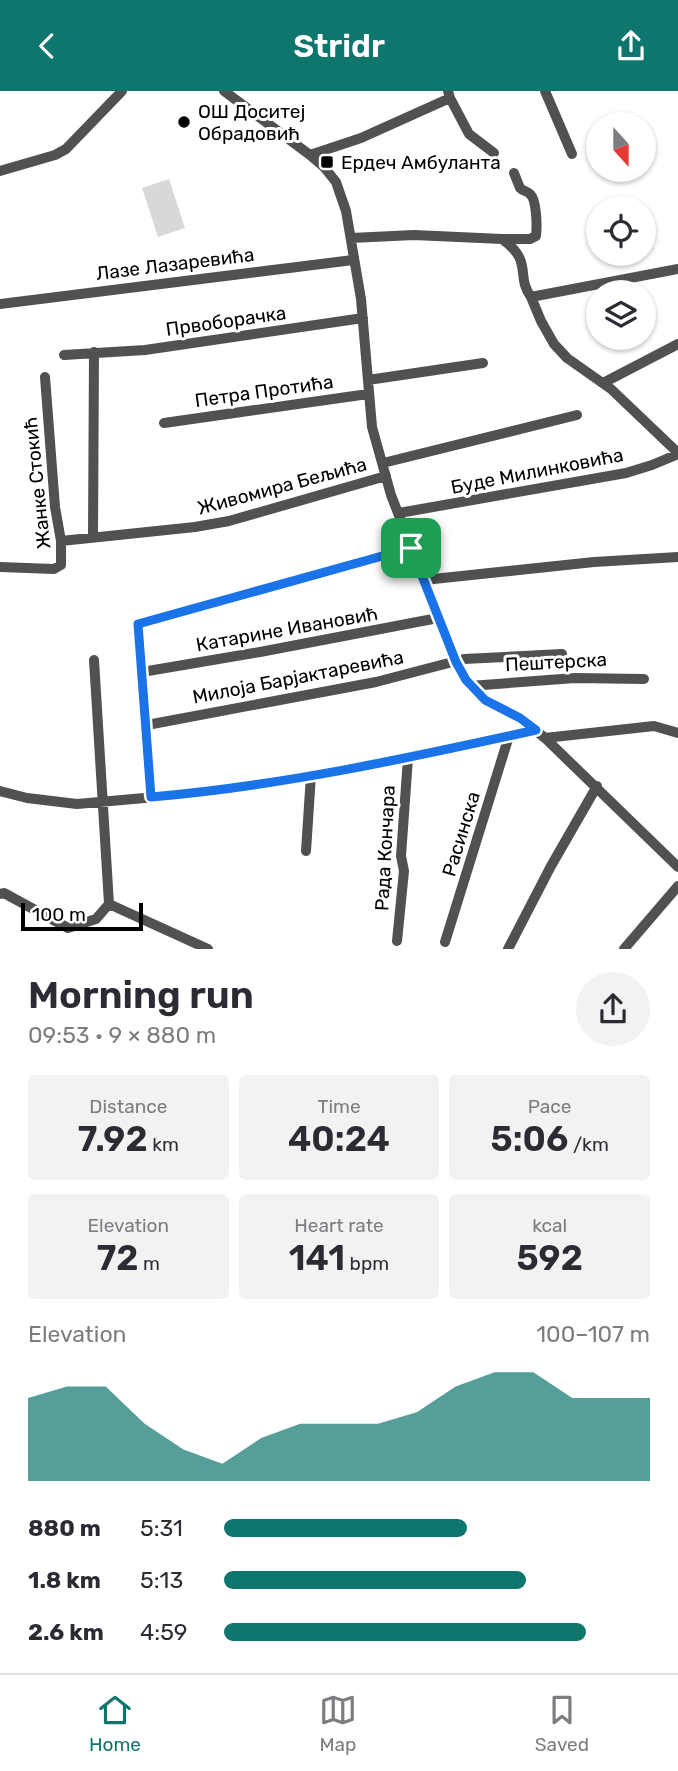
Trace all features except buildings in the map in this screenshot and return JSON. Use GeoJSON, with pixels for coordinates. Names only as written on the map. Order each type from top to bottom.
{"type":"FeatureCollection","features":[{"type":"Feature","properties":{"kind":"street"},"geometry":{"type":"LineString","coordinates":[[0,171],[55,155],[66,149],[122,91]]}},
{"type":"Feature","properties":{"kind":"street"},"geometry":{"type":"LineString","coordinates":[[224,91],[237,94],[324,167],[336,182],[346,211],[363,318],[372,426],[411,548],[456,662],[470,686],[485,700],[520,718],[536,730],[678,867]]}},
{"type":"Feature","properties":{"kind":"street"},"geometry":{"type":"LineString","coordinates":[[545,91],[572,154]]}},
{"type":"Feature","properties":{"kind":"street"},"geometry":{"type":"LineString","coordinates":[[310,155],[361,138],[449,95],[469,134],[494,153]]}},
{"type":"Feature","properties":{"kind":"street"},"geometry":{"type":"LineString","coordinates":[[351,238],[414,235],[530,239],[536,236],[537,221],[532,197],[520,188],[514,173]]}},
{"type":"Feature","properties":{"kind":"street"},"geometry":{"type":"LineString","coordinates":[[502,239],[520,256],[525,287],[554,344],[578,368],[603,383],[678,454]]}},
{"type":"Feature","properties":{"kind":"street","name":"Лазе Лазаревића"},"geometry":{"type":"LineString","coordinates":[[0,304],[353,260]]}},
{"type":"Feature","properties":{"kind":"street"},"geometry":{"type":"LineString","coordinates":[[531,297],[678,269]]}},
{"type":"Feature","properties":{"kind":"street","name":"Првоборачка"},"geometry":{"type":"LineString","coordinates":[[64,355],[145,350],[363,318]]}},
{"type":"Feature","properties":{"kind":"street"},"geometry":{"type":"LineString","coordinates":[[603,383],[678,344]]}},
{"type":"Feature","properties":{"kind":"street"},"geometry":{"type":"LineString","coordinates":[[93,538],[94,352]]}},
{"type":"Feature","properties":{"kind":"street"},"geometry":{"type":"LineString","coordinates":[[368,380],[483,363]]}},
{"type":"Feature","properties":{"kind":"street","name":"Жанке Стокић"},"geometry":{"type":"LineString","coordinates":[[0,567],[59,568],[61,565],[61,541],[55,507],[44,377]]}},
{"type":"Feature","properties":{"kind":"street","name":"Петра Протића"},"geometry":{"type":"LineString","coordinates":[[164,423],[368,394]]}},
{"type":"Feature","properties":{"kind":"street"},"geometry":{"type":"LineString","coordinates":[[383,463],[577,415]]}},
{"type":"Feature","properties":{"kind":"street","name":"Буде Милинковића"},"geometry":{"type":"LineString","coordinates":[[399,513],[626,473],[678,454]]}},
{"type":"Feature","properties":{"kind":"street","name":"Живомира Бељића"},"geometry":{"type":"LineString","coordinates":[[61,541],[229,521],[386,476]]}},
{"type":"Feature","properties":{"kind":"street"},"geometry":{"type":"LineString","coordinates":[[151,797],[138,624],[411,548]]}},
{"type":"Feature","properties":{"kind":"street"},"geometry":{"type":"LineString","coordinates":[[424,580],[594,562],[678,557]]}},
{"type":"Feature","properties":{"kind":"street","name":"Катарине Ивановић"},"geometry":{"type":"LineString","coordinates":[[142,672],[438,618]]}},
{"type":"Feature","properties":{"kind":"street","name":"Милоја Барјактаревића"},"geometry":{"type":"LineString","coordinates":[[147,725],[376,682],[464,659],[562,654]]}},
{"type":"Feature","properties":{"kind":"street"},"geometry":{"type":"LineString","coordinates":[[0,894],[4,893],[68,928],[96,919],[109,904],[94,660]]}},
{"type":"Feature","properties":{"kind":"street","name":"Пештерска"},"geometry":{"type":"LineString","coordinates":[[470,686],[575,678],[643,678]]}},
{"type":"Feature","properties":{"kind":"street"},"geometry":{"type":"LineString","coordinates":[[545,738],[654,726],[678,733]]}},
{"type":"Feature","properties":{"kind":"street"},"geometry":{"type":"LineString","coordinates":[[0,791],[27,798],[76,804],[212,792],[408,758],[536,730]]}},
{"type":"Feature","properties":{"kind":"street","name":"Расинска"},"geometry":{"type":"LineString","coordinates":[[445,942],[509,736]]}},
{"type":"Feature","properties":{"kind":"street","name":"Рада Кончара"},"geometry":{"type":"LineString","coordinates":[[397,941],[404,871],[401,856],[408,758]]}},
{"type":"Feature","properties":{"kind":"street"},"geometry":{"type":"LineString","coordinates":[[306,851],[311,775]]}},
{"type":"Feature","properties":{"kind":"street"},"geometry":{"type":"LineString","coordinates":[[508,949],[597,786]]}},
{"type":"Feature","properties":{"kind":"street"},"geometry":{"type":"LineString","coordinates":[[624,949],[678,886]]}},
{"type":"Feature","properties":{"kind":"street"},"geometry":{"type":"LineString","coordinates":[[109,904],[208,949]]}},
{"type":"Feature","properties":{"kind":"shaded area"},"geometry":{"type":"Polygon","coordinates":[[[169,179],[185,228],[158,237],[142,188],[169,179]]]}},
{"type":"Feature","properties":{"kind":"place","name":"ОШ Доситеј Обрадовић"},"geometry":{"type":"Point","coordinates":[184,122]}},
{"type":"Feature","properties":{"kind":"place","name":"Ердеч Амбуланта"},"geometry":{"type":"Point","coordinates":[327,162]}},
{"type":"Feature","properties":{"kind":"route"},"geometry":{"type":"LineString","coordinates":[[411,548],[456,662],[470,686],[485,700],[500,706],[536,730],[408,758],[292,779],[212,792],[151,797],[138,624],[411,548]]}}]}
